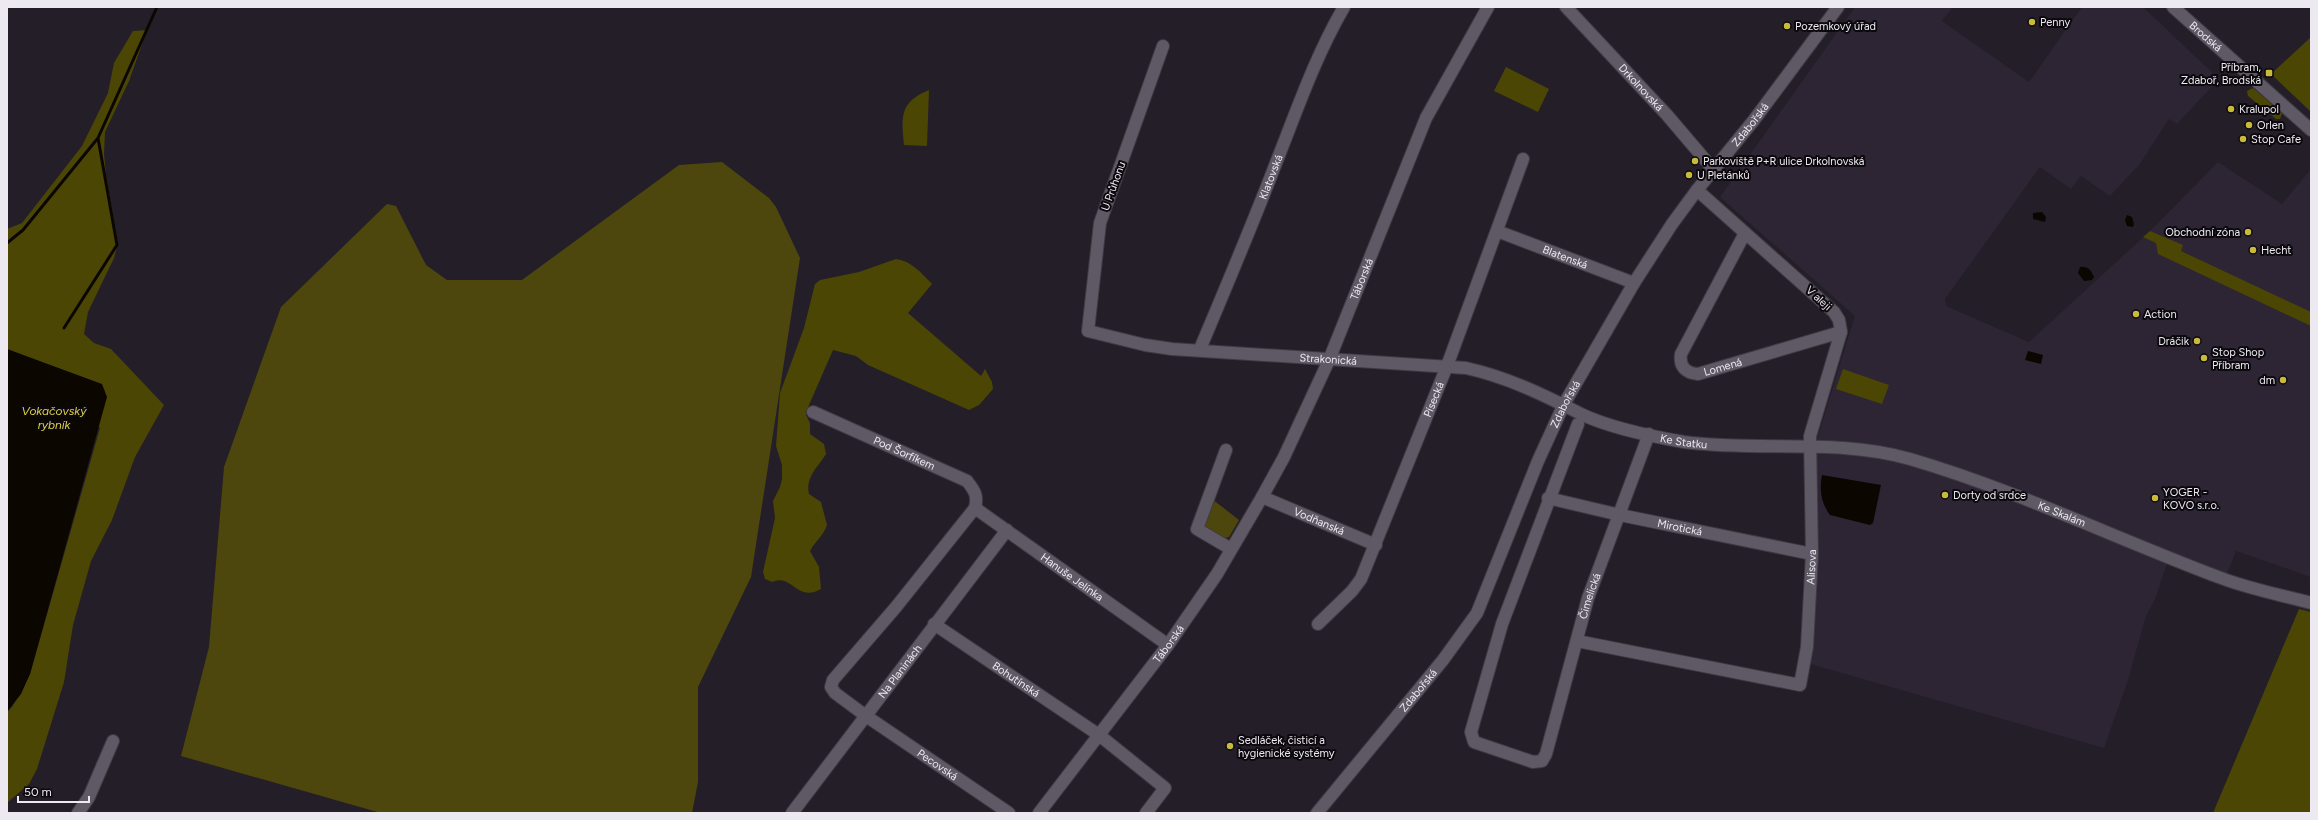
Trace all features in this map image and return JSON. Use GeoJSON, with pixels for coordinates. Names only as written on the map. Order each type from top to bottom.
{"type":"FeatureCollection","features":[{"type":"Feature","properties":{"kind":"street","name":"Klatovská"},"geometry":{"type":"LineString","coordinates":[[1200,349],[1254,219],[1300,100],[1329,33],[1344,7]]}},
{"type":"Feature","properties":{"kind":"street","name":"Táborská"},"geometry":{"type":"LineString","coordinates":[[1039,813],[1168,645],[1231,549],[1262,497],[1284,457],[1329,360],[1426,118],[1488,7]]}},
{"type":"Feature","properties":{"kind":"street","name":"Drkolnovská"},"geometry":{"type":"LineString","coordinates":[[1566,7],[1667,115],[1713,169]]}},
{"type":"Feature","properties":{"kind":"street","name":"Zdabořská"},"geometry":{"type":"LineString","coordinates":[[1317,813],[1443,660],[1477,614],[1538,461],[1564,404],[1634,283],[1672,224],[1697,190],[1754,120],[1838,7]]}},
{"type":"Feature","properties":{"kind":"street","name":"Brodská"},"geometry":{"type":"LineString","coordinates":[[2173,7],[2311,130]]}},
{"type":"Feature","properties":{"kind":"street","name":"U Průhonu"},"geometry":{"type":"LineString","coordinates":[[1088,331],[1100,223],[1163,46]]}},
{"type":"Feature","properties":{"kind":"street","name":"Písecká"},"geometry":{"type":"LineString","coordinates":[[1318,624],[1352,591],[1361,579],[1447,366],[1524,159]]}},
{"type":"Feature","properties":{"kind":"street","name":"V aleji"},"geometry":{"type":"LineString","coordinates":[[1697,190],[1834,312],[1840,320],[1841,332]]}},
{"type":"Feature","properties":{"kind":"street","name":"Blatenská"},"geometry":{"type":"LineString","coordinates":[[1497,231],[1634,283]]}},
{"type":"Feature","properties":{"kind":"street","name":"Lomená"},"geometry":{"type":"LineString","coordinates":[[1745,233],[1681,354],[1680,362],[1684,369],[1690,374],[1698,374],[1841,332]]}},
{"type":"Feature","properties":{"kind":"street","name":"Strakonická"},"geometry":{"type":"LineString","coordinates":[[1088,331],[1145,345],[1329,360],[1447,366],[1494,374],[1564,404]]}},
{"type":"Feature","properties":{"kind":"street"},"geometry":{"type":"LineString","coordinates":[[1809,448],[1810,436],[1841,332]]}},
{"type":"Feature","properties":{"kind":"street","name":"Ke Statku"},"geometry":{"type":"LineString","coordinates":[[1564,404],[1597,420],[1684,442],[1720,445],[1809,448]]}},
{"type":"Feature","properties":{"kind":"street","name":"Pod Šorfíkem"},"geometry":{"type":"LineString","coordinates":[[813,412],[967,481],[975,490],[978,499],[975,508]]}},
{"type":"Feature","properties":{"kind":"street","name":"Zdabořská"},"geometry":{"type":"LineString","coordinates":[[1542,761],[1533,762],[1474,742],[1471,732],[1502,624],[1548,498],[1578,424]]}},
{"type":"Feature","properties":{"kind":"street","name":"Čimelická"},"geometry":{"type":"LineString","coordinates":[[1542,761],[1546,754],[1588,598],[1620,516],[1649,434]]}},
{"type":"Feature","properties":{"kind":"street","name":"Alisova"},"geometry":{"type":"LineString","coordinates":[[1577,641],[1800,685],[1807,647],[1812,554],[1809,448]]}},
{"type":"Feature","properties":{"kind":"street","name":"Ke Skalám"},"geometry":{"type":"LineString","coordinates":[[1809,448],[1871,451],[1914,461],[2109,532],[2222,578],[2310,602]]}},
{"type":"Feature","properties":{"kind":"street"},"geometry":{"type":"LineString","coordinates":[[1226,450],[1196,529],[1231,549]]}},
{"type":"Feature","properties":{"kind":"street","name":"Vodňanská"},"geometry":{"type":"LineString","coordinates":[[1262,497],[1376,545]]}},
{"type":"Feature","properties":{"kind":"street","name":"Mirotická"},"geometry":{"type":"LineString","coordinates":[[1548,498],[1620,516],[1812,554]]}},
{"type":"Feature","properties":{"kind":"street","name":"Hanuše Jelínka"},"geometry":{"type":"LineString","coordinates":[[975,508],[1168,645]]}},
{"type":"Feature","properties":{"kind":"street","name":"Pecovská"},"geometry":{"type":"LineString","coordinates":[[975,508],[896,607],[833,680],[832,687],[835,693],[866,716],[1009,813]]}},
{"type":"Feature","properties":{"kind":"street","name":"Na Planinách"},"geometry":{"type":"LineString","coordinates":[[792,813],[1006,530]]}},
{"type":"Feature","properties":{"kind":"street","name":"Bohutínská"},"geometry":{"type":"LineString","coordinates":[[934,624],[1099,735]]}},
{"type":"Feature","properties":{"kind":"street"},"geometry":{"type":"LineString","coordinates":[[1099,735],[1165,788],[1146,813]]}},
{"type":"Feature","properties":{"kind":"street"},"geometry":{"type":"LineString","coordinates":[[78,813],[89,797],[113,741]]}},
{"type":"Feature","properties":{"kind":"shaded area"},"geometry":{"type":"Polygon","coordinates":[[[1855,7],[1953,7],[1942,21],[2029,82],[2082,7],[2143,7],[2219,79],[2177,124],[2169,119],[2139,165],[2110,196],[2081,176],[2071,189],[2040,167],[1945,299],[1946,306],[2029,342],[2150,231],[2218,162],[2282,204],[2311,169],[2311,577],[2236,551],[2226,576],[2171,552],[2155,599],[2146,616],[2128,680],[2104,748],[1807,663],[1816,442],[1855,316],[1720,197],[1855,7]]]}},
{"type":"Feature","properties":{"kind":"shaded area"},"geometry":{"type":"Polygon","coordinates":[[[147,30],[129,81],[105,132],[104,154],[106,175],[118,243],[114,258],[88,312],[84,334],[94,343],[111,349],[164,405],[135,457],[112,520],[91,561],[73,625],[64,682],[37,769],[29,784],[7,803],[7,712],[12,707],[30,674],[100,428],[43,363],[7,349],[7,229],[22,223],[82,146],[108,93],[114,63],[133,31],[147,30]]]}},
{"type":"Feature","properties":{"kind":"shaded area"},"geometry":{"type":"Polygon","coordinates":[[[2311,37],[2311,112],[2271,74],[2311,37]]]}},
{"type":"Feature","properties":{"kind":"shaded area"},"geometry":{"type":"Polygon","coordinates":[[[1506,67],[1549,89],[1538,112],[1494,91],[1506,67]]]}},
{"type":"Feature","properties":{"kind":"shaded area"},"geometry":{"type":"Polygon","coordinates":[[[2253,88],[2282,113],[2280,119],[2276,119],[2248,96],[2247,91],[2253,88]]]}},
{"type":"Feature","properties":{"kind":"shaded area"},"geometry":{"type":"Polygon","coordinates":[[[929,90],[927,146],[904,145],[904,111],[912,100],[929,90]]]}},
{"type":"Feature","properties":{"kind":"shaded area"},"geometry":{"type":"Polygon","coordinates":[[[722,162],[769,198],[776,207],[800,258],[751,577],[698,687],[698,782],[692,813],[381,813],[181,756],[209,647],[224,467],[281,307],[387,204],[396,206],[426,265],[447,280],[522,280],[679,165],[722,162]]]}},
{"type":"Feature","properties":{"kind":"shaded area"},"geometry":{"type":"Polygon","coordinates":[[[2150,231],[2183,245],[2181,251],[2311,312],[2311,326],[2158,254],[2156,243],[2143,237],[2150,231]]]}},
{"type":"Feature","properties":{"kind":"shaded area"},"geometry":{"type":"Polygon","coordinates":[[[896,259],[912,265],[932,284],[908,313],[981,376],[985,369],[992,382],[993,389],[979,405],[969,410],[868,365],[856,356],[833,350],[806,415],[810,423],[810,434],[824,444],[826,454],[813,472],[808,488],[809,494],[821,502],[827,525],[810,551],[819,567],[821,589],[806,593],[800,591],[785,581],[779,580],[772,582],[765,579],[763,572],[775,518],[773,501],[782,479],[782,465],[776,446],[780,393],[804,328],[815,284],[820,280],[859,272],[896,259]]]}},
{"type":"Feature","properties":{"kind":"shaded area"},"geometry":{"type":"Polygon","coordinates":[[[1843,369],[1889,385],[1882,404],[1836,389],[1843,369]]]}},
{"type":"Feature","properties":{"kind":"shaded area"},"geometry":{"type":"Polygon","coordinates":[[[1212,499],[1239,520],[1229,537],[1222,539],[1203,529],[1212,499]]]}},
{"type":"Feature","properties":{"kind":"shaded area"},"geometry":{"type":"Polygon","coordinates":[[[2299,609],[2311,612],[2311,813],[2213,813],[2299,609]]]}},
{"type":"Feature","properties":{"kind":"water"},"geometry":{"type":"Polygon","coordinates":[[[2042,212],[2046,217],[2045,222],[2033,219],[2033,213],[2042,212]]]}},
{"type":"Feature","properties":{"kind":"water"},"geometry":{"type":"Polygon","coordinates":[[[2127,215],[2132,217],[2134,224],[2133,227],[2127,226],[2125,220],[2127,215]]]}},
{"type":"Feature","properties":{"kind":"water"},"geometry":{"type":"Polygon","coordinates":[[[2080,267],[2085,267],[2090,270],[2094,277],[2092,280],[2084,281],[2078,273],[2080,267]]]}},
{"type":"Feature","properties":{"kind":"water","name":"Vokačovský rybník"},"geometry":{"type":"Polygon","coordinates":[[[7,349],[102,384],[107,397],[30,674],[21,694],[7,712],[7,349]]]}},
{"type":"Feature","properties":{"kind":"water"},"geometry":{"type":"Polygon","coordinates":[[[2028,351],[2043,355],[2041,364],[2025,360],[2028,351]]]}},
{"type":"Feature","properties":{"kind":"water"},"geometry":{"type":"Polygon","coordinates":[[[1822,475],[1881,485],[1873,523],[1870,525],[1830,515],[1822,496],[1822,475]]]}},
{"type":"Feature","properties":{"kind":"waterway"},"geometry":{"type":"LineString","coordinates":[[64,328],[117,245],[98,138],[157,7]]}},
{"type":"Feature","properties":{"kind":"waterway"},"geometry":{"type":"LineString","coordinates":[[7,243],[23,230],[98,138]]}},
{"type":"Feature","properties":{"kind":"place","name":"Penny"},"geometry":{"type":"Point","coordinates":[2032,22]}},
{"type":"Feature","properties":{"kind":"place","name":"Pozemkový úřad"},"geometry":{"type":"Point","coordinates":[1787,26]}},
{"type":"Feature","properties":{"kind":"place","name":"Příbram, Zdaboř, Brodská"},"geometry":{"type":"Point","coordinates":[2269,73]}},
{"type":"Feature","properties":{"kind":"place","name":"Kralupol"},"geometry":{"type":"Point","coordinates":[2231,109]}},
{"type":"Feature","properties":{"kind":"place","name":"Orlen"},"geometry":{"type":"Point","coordinates":[2249,125]}},
{"type":"Feature","properties":{"kind":"place","name":"Stop Cafe"},"geometry":{"type":"Point","coordinates":[2243,139]}},
{"type":"Feature","properties":{"kind":"place","name":"Parkoviště P+R ulice Drkolnovská"},"geometry":{"type":"Point","coordinates":[1695,161]}},
{"type":"Feature","properties":{"kind":"place","name":"U Pletánků"},"geometry":{"type":"Point","coordinates":[1689,175]}},
{"type":"Feature","properties":{"kind":"place","name":"Obchodní zóna"},"geometry":{"type":"Point","coordinates":[2248,232]}},
{"type":"Feature","properties":{"kind":"place","name":"Hecht"},"geometry":{"type":"Point","coordinates":[2253,250]}},
{"type":"Feature","properties":{"kind":"place","name":"Action"},"geometry":{"type":"Point","coordinates":[2136,314]}},
{"type":"Feature","properties":{"kind":"place","name":"Dráčik"},"geometry":{"type":"Point","coordinates":[2197,341]}},
{"type":"Feature","properties":{"kind":"place","name":"Stop Shop Příbram"},"geometry":{"type":"Point","coordinates":[2204,358]}},
{"type":"Feature","properties":{"kind":"place","name":"dm"},"geometry":{"type":"Point","coordinates":[2283,380]}},
{"type":"Feature","properties":{"kind":"place","name":"Dorty od srdce"},"geometry":{"type":"Point","coordinates":[1945,495]}},
{"type":"Feature","properties":{"kind":"place","name":"YOGER - KOVO s.r.o."},"geometry":{"type":"Point","coordinates":[2155,498]}},
{"type":"Feature","properties":{"kind":"place","name":"Sedláček, čisticí a hygienické systémy"},"geometry":{"type":"Point","coordinates":[1230,746]}}]}
